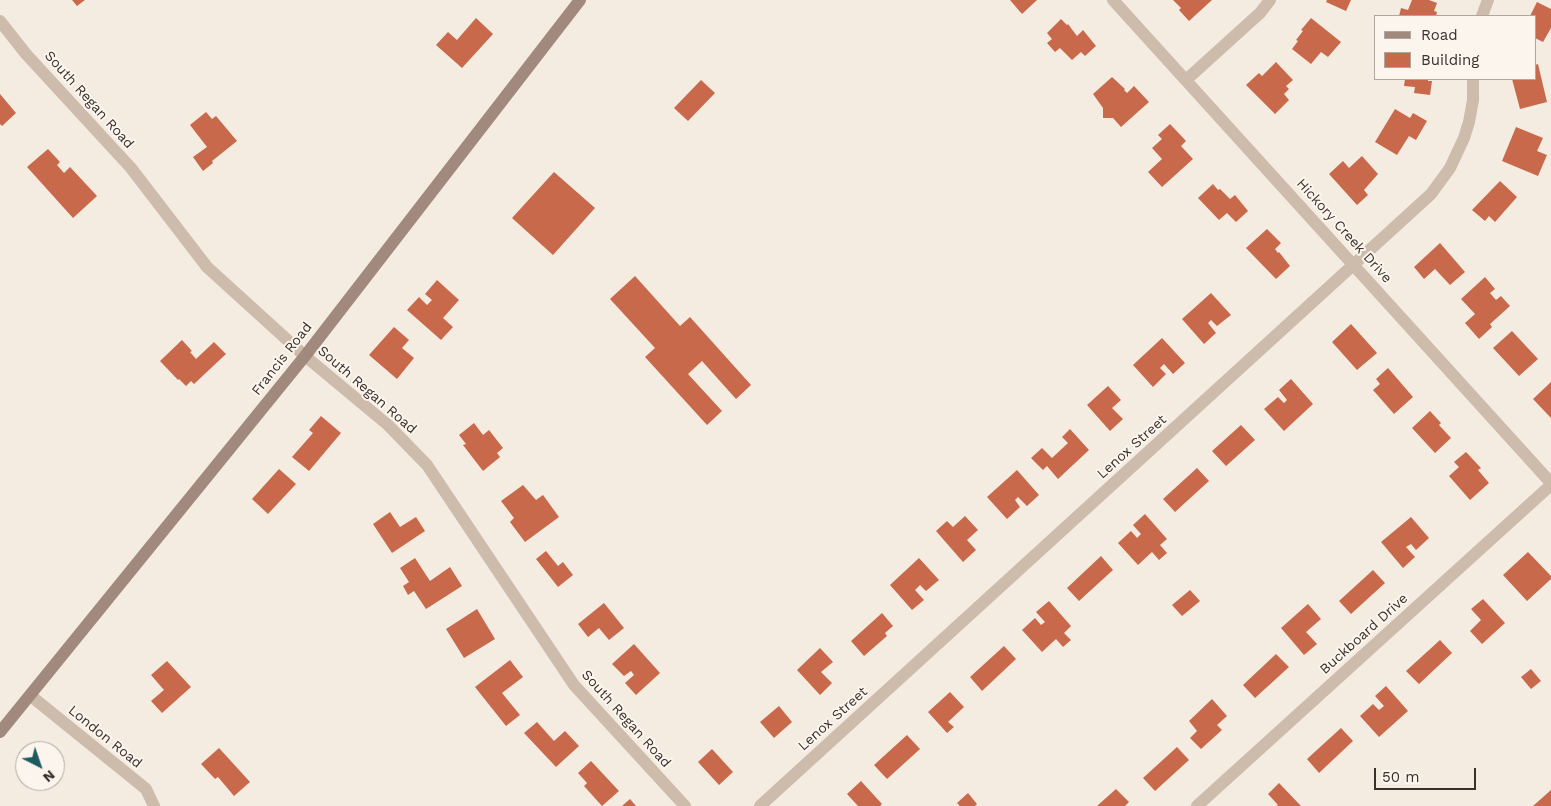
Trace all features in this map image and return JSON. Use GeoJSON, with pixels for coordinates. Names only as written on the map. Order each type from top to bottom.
{"type":"FeatureCollection","features":[{"type":"Feature","properties":{"kind":"street","name":"Francis Road"},"geometry":{"type":"LineString","coordinates":[[0,732],[305,356],[580,0]]}},
{"type":"Feature","properties":{"kind":"street","name":"Hickory Creek Drive"},"geometry":{"type":"LineString","coordinates":[[1113,0],[1354,264],[1551,484]]}},
{"type":"Feature","properties":{"kind":"street"},"geometry":{"type":"LineString","coordinates":[[1186,80],[1260,12],[1270,0]]}},
{"type":"Feature","properties":{"kind":"street"},"geometry":{"type":"LineString","coordinates":[[1482,15],[1488,0]]}},
{"type":"Feature","properties":{"kind":"street","name":"South Regan Road"},"geometry":{"type":"LineString","coordinates":[[0,21],[26,54],[131,168],[207,267],[305,356],[388,425],[427,465],[574,686],[685,806]]}},
{"type":"Feature","properties":{"kind":"street","name":"Lenox Street"},"geometry":{"type":"LineString","coordinates":[[760,806],[1431,194],[1458,155],[1469,122],[1473,100],[1473,80]]}},
{"type":"Feature","properties":{"kind":"street","name":"Buckboard Drive"},"geometry":{"type":"LineString","coordinates":[[1197,806],[1551,484]]}},
{"type":"Feature","properties":{"kind":"street","name":"London Road"},"geometry":{"type":"LineString","coordinates":[[31,696],[146,789],[154,806]]}},
{"type":"Feature","properties":{"kind":"building"},"geometry":{"type":"Polygon","coordinates":[[[72,0],[85,0],[77,6],[72,0]]]}},
{"type":"Feature","properties":{"kind":"building"},"geometry":{"type":"Polygon","coordinates":[[[1010,0],[1037,0],[1022,14],[1010,0]]]}},
{"type":"Feature","properties":{"kind":"building"},"geometry":{"type":"Polygon","coordinates":[[[1173,0],[1212,0],[1189,21],[1179,10],[1181,8],[1173,0]]]}},
{"type":"Feature","properties":{"kind":"building"},"geometry":{"type":"Polygon","coordinates":[[[1327,0],[1351,0],[1346,11],[1326,2],[1327,0]]]}},
{"type":"Feature","properties":{"kind":"building"},"geometry":{"type":"Polygon","coordinates":[[[1412,0],[1429,0],[1437,3],[1434,11],[1437,12],[1436,15],[1399,15],[1401,8],[1408,10],[1412,0]]]}},
{"type":"Feature","properties":{"kind":"building"},"geometry":{"type":"Polygon","coordinates":[[[1537,2],[1551,9],[1551,28],[1543,42],[1536,38],[1536,15],[1530,15],[1537,2]]]}},
{"type":"Feature","properties":{"kind":"building"},"geometry":{"type":"Polygon","coordinates":[[[476,18],[493,34],[462,68],[436,45],[448,32],[457,40],[476,18]]]}},
{"type":"Feature","properties":{"kind":"building"},"geometry":{"type":"Polygon","coordinates":[[[1311,18],[1341,42],[1328,57],[1321,52],[1311,64],[1292,49],[1303,31],[1301,30],[1311,18]]]}},
{"type":"Feature","properties":{"kind":"building"},"geometry":{"type":"Polygon","coordinates":[[[1061,19],[1068,24],[1077,36],[1083,30],[1096,46],[1085,56],[1081,52],[1072,60],[1060,48],[1055,52],[1047,43],[1052,39],[1047,33],[1061,19]]]}},
{"type":"Feature","properties":{"kind":"building"},"geometry":{"type":"Polygon","coordinates":[[[1276,62],[1293,80],[1286,86],[1289,89],[1284,94],[1289,100],[1275,114],[1246,85],[1259,73],[1262,76],[1276,62]]]}},
{"type":"Feature","properties":{"kind":"building"},"geometry":{"type":"Polygon","coordinates":[[[1538,64],[1547,102],[1520,109],[1512,80],[1536,80],[1536,65],[1538,64]]]}},
{"type":"Feature","properties":{"kind":"building"},"geometry":{"type":"Polygon","coordinates":[[[1112,77],[1127,93],[1134,86],[1149,102],[1121,127],[1113,118],[1103,118],[1103,108],[1093,94],[1112,77]]]}},
{"type":"Feature","properties":{"kind":"building"},"geometry":{"type":"Polygon","coordinates":[[[701,80],[715,93],[688,121],[674,108],[701,80]]]}},
{"type":"Feature","properties":{"kind":"building"},"geometry":{"type":"Polygon","coordinates":[[[1405,80],[1432,81],[1430,95],[1414,93],[1415,87],[1404,86],[1405,80]]]}},
{"type":"Feature","properties":{"kind":"building"},"geometry":{"type":"Polygon","coordinates":[[[0,94],[16,113],[2,126],[0,124],[0,94]]]}},
{"type":"Feature","properties":{"kind":"building"},"geometry":{"type":"Polygon","coordinates":[[[1395,109],[1410,118],[1413,113],[1427,121],[1416,140],[1409,136],[1397,155],[1375,142],[1395,109]]]}},
{"type":"Feature","properties":{"kind":"building"},"geometry":{"type":"Polygon","coordinates":[[[206,112],[212,119],[216,116],[237,141],[212,161],[213,163],[203,171],[193,157],[207,147],[190,125],[206,112]]]}},
{"type":"Feature","properties":{"kind":"building"},"geometry":{"type":"Polygon","coordinates":[[[1170,124],[1186,141],[1181,146],[1193,159],[1162,187],[1148,172],[1162,159],[1152,148],[1162,139],[1158,135],[1170,124]]]}},
{"type":"Feature","properties":{"kind":"building"},"geometry":{"type":"Polygon","coordinates":[[[1516,127],[1543,138],[1537,151],[1547,155],[1538,176],[1502,161],[1516,127]]]}},
{"type":"Feature","properties":{"kind":"building"},"geometry":{"type":"Polygon","coordinates":[[[48,149],[60,162],[57,165],[64,173],[70,167],[97,196],[73,218],[27,167],[48,149]]]}},
{"type":"Feature","properties":{"kind":"building"},"geometry":{"type":"Polygon","coordinates":[[[1362,156],[1378,174],[1364,190],[1368,195],[1357,205],[1329,174],[1343,161],[1349,168],[1362,156]]]}},
{"type":"Feature","properties":{"kind":"building"},"geometry":{"type":"Polygon","coordinates":[[[554,172],[595,208],[553,255],[512,218],[554,172]]]}},
{"type":"Feature","properties":{"kind":"building"},"geometry":{"type":"Polygon","coordinates":[[[1500,181],[1517,197],[1495,222],[1489,216],[1485,221],[1472,210],[1500,181]]]}},
{"type":"Feature","properties":{"kind":"building"},"geometry":{"type":"Polygon","coordinates":[[[1213,184],[1230,199],[1235,195],[1248,211],[1236,222],[1227,213],[1219,220],[1198,198],[1213,184]]]}},
{"type":"Feature","properties":{"kind":"building"},"geometry":{"type":"Polygon","coordinates":[[[1267,229],[1281,243],[1275,249],[1290,266],[1276,279],[1246,248],[1267,229]]]}},
{"type":"Feature","properties":{"kind":"building"},"geometry":{"type":"Polygon","coordinates":[[[1440,243],[1465,272],[1450,285],[1435,269],[1424,279],[1414,267],[1440,243]]]}},
{"type":"Feature","properties":{"kind":"building"},"geometry":{"type":"Polygon","coordinates":[[[635,276],[680,326],[690,317],[751,385],[736,399],[702,361],[688,374],[722,411],[707,425],[645,357],[655,348],[610,299],[635,276]]]}},
{"type":"Feature","properties":{"kind":"building"},"geometry":{"type":"Polygon","coordinates":[[[1485,277],[1495,289],[1490,293],[1496,300],[1501,296],[1510,306],[1490,324],[1492,327],[1479,339],[1465,323],[1475,314],[1461,299],[1485,277]]]}},
{"type":"Feature","properties":{"kind":"building"},"geometry":{"type":"Polygon","coordinates":[[[437,280],[459,300],[443,318],[453,327],[441,340],[407,310],[419,297],[427,305],[432,300],[425,294],[437,280]]]}},
{"type":"Feature","properties":{"kind":"building"},"geometry":{"type":"Polygon","coordinates":[[[1211,293],[1231,315],[1217,326],[1211,320],[1208,323],[1216,333],[1204,344],[1182,319],[1211,293]]]}},
{"type":"Feature","properties":{"kind":"building"},"geometry":{"type":"Polygon","coordinates":[[[1351,324],[1377,353],[1357,370],[1332,342],[1351,324]]]}},
{"type":"Feature","properties":{"kind":"building"},"geometry":{"type":"Polygon","coordinates":[[[394,327],[409,340],[402,348],[414,358],[397,379],[369,355],[394,327]]]}},
{"type":"Feature","properties":{"kind":"building"},"geometry":{"type":"Polygon","coordinates":[[[1512,331],[1538,359],[1519,376],[1493,348],[1512,331]]]}},
{"type":"Feature","properties":{"kind":"building"},"geometry":{"type":"Polygon","coordinates":[[[1162,338],[1185,363],[1173,374],[1164,364],[1160,368],[1166,374],[1153,387],[1133,365],[1162,338]]]}},
{"type":"Feature","properties":{"kind":"building"},"geometry":{"type":"Polygon","coordinates":[[[182,340],[192,351],[190,352],[196,359],[214,342],[226,354],[194,384],[191,381],[186,386],[160,361],[182,340]]]}},
{"type":"Feature","properties":{"kind":"building"},"geometry":{"type":"Polygon","coordinates":[[[1388,368],[1413,397],[1394,414],[1373,390],[1380,384],[1376,379],[1388,368]]]}},
{"type":"Feature","properties":{"kind":"building"},"geometry":{"type":"Polygon","coordinates":[[[1291,379],[1313,404],[1284,431],[1264,409],[1278,397],[1284,403],[1287,400],[1279,390],[1291,379]]]}},
{"type":"Feature","properties":{"kind":"building"},"geometry":{"type":"Polygon","coordinates":[[[1551,382],[1551,418],[1533,399],[1551,382]]]}},
{"type":"Feature","properties":{"kind":"building"},"geometry":{"type":"Polygon","coordinates":[[[1108,386],[1121,400],[1112,408],[1123,419],[1110,431],[1087,405],[1108,386]]]}},
{"type":"Feature","properties":{"kind":"building"},"geometry":{"type":"Polygon","coordinates":[[[1430,411],[1451,438],[1435,453],[1412,428],[1430,411]]]}},
{"type":"Feature","properties":{"kind":"building"},"geometry":{"type":"Polygon","coordinates":[[[321,416],[341,433],[309,471],[292,457],[313,433],[309,430],[321,416]]]}},
{"type":"Feature","properties":{"kind":"building"},"geometry":{"type":"Polygon","coordinates":[[[474,423],[483,435],[489,430],[503,448],[497,453],[500,457],[483,471],[463,445],[466,444],[459,435],[474,423]]]}},
{"type":"Feature","properties":{"kind":"building"},"geometry":{"type":"Polygon","coordinates":[[[1241,425],[1255,440],[1226,466],[1212,451],[1241,425]]]}},
{"type":"Feature","properties":{"kind":"building"},"geometry":{"type":"Polygon","coordinates":[[[1070,429],[1089,450],[1058,479],[1047,466],[1043,470],[1031,458],[1042,448],[1052,458],[1068,443],[1062,437],[1070,429]]]}},
{"type":"Feature","properties":{"kind":"building"},"geometry":{"type":"Polygon","coordinates":[[[1466,452],[1481,468],[1478,470],[1489,483],[1470,500],[1449,476],[1459,467],[1454,462],[1466,452]]]}},
{"type":"Feature","properties":{"kind":"building"},"geometry":{"type":"Polygon","coordinates":[[[1197,468],[1209,481],[1175,512],[1163,499],[1197,468]]]}},
{"type":"Feature","properties":{"kind":"building"},"geometry":{"type":"Polygon","coordinates":[[[279,469],[296,484],[268,514],[252,499],[279,469]]]}},
{"type":"Feature","properties":{"kind":"building"},"geometry":{"type":"Polygon","coordinates":[[[1017,470],[1039,495],[1027,506],[1018,497],[1015,500],[1020,507],[1007,519],[987,497],[1017,470]]]}},
{"type":"Feature","properties":{"kind":"building"},"geometry":{"type":"Polygon","coordinates":[[[523,485],[536,500],[543,495],[559,517],[525,542],[510,522],[514,518],[501,501],[523,485]]]}},
{"type":"Feature","properties":{"kind":"building"},"geometry":{"type":"Polygon","coordinates":[[[390,512],[400,527],[416,517],[425,531],[392,553],[373,524],[390,512]]]}},
{"type":"Feature","properties":{"kind":"building"},"geometry":{"type":"Polygon","coordinates":[[[1145,514],[1167,539],[1160,545],[1167,553],[1159,560],[1152,552],[1138,565],[1118,543],[1131,531],[1137,538],[1141,534],[1133,525],[1145,514]]]}},
{"type":"Feature","properties":{"kind":"building"},"geometry":{"type":"Polygon","coordinates":[[[965,516],[978,530],[967,540],[976,550],[963,562],[936,531],[947,521],[953,527],[965,516]]]}},
{"type":"Feature","properties":{"kind":"building"},"geometry":{"type":"Polygon","coordinates":[[[1411,517],[1429,538],[1416,550],[1411,544],[1406,547],[1415,557],[1403,568],[1381,542],[1411,517]]]}},
{"type":"Feature","properties":{"kind":"building"},"geometry":{"type":"Polygon","coordinates":[[[546,551],[558,566],[563,562],[573,575],[558,587],[536,559],[546,551]]]}},
{"type":"Feature","properties":{"kind":"building"},"geometry":{"type":"Polygon","coordinates":[[[1528,552],[1551,576],[1551,579],[1527,601],[1503,575],[1528,552]]]}},
{"type":"Feature","properties":{"kind":"building"},"geometry":{"type":"Polygon","coordinates":[[[1101,556],[1113,570],[1079,601],[1067,588],[1101,556]]]}},
{"type":"Feature","properties":{"kind":"building"},"geometry":{"type":"Polygon","coordinates":[[[415,558],[430,581],[450,567],[462,586],[426,609],[414,591],[408,595],[403,586],[409,582],[400,568],[415,558]]]}},
{"type":"Feature","properties":{"kind":"building"},"geometry":{"type":"Polygon","coordinates":[[[919,558],[939,580],[926,591],[920,585],[915,590],[924,600],[912,610],[890,585],[919,558]]]}},
{"type":"Feature","properties":{"kind":"building"},"geometry":{"type":"Polygon","coordinates":[[[1373,570],[1385,583],[1351,614],[1339,601],[1373,570]]]}},
{"type":"Feature","properties":{"kind":"building"},"geometry":{"type":"Polygon","coordinates":[[[1190,590],[1200,601],[1182,616],[1172,605],[1190,590]]]}},
{"type":"Feature","properties":{"kind":"building"},"geometry":{"type":"Polygon","coordinates":[[[1483,599],[1505,623],[1482,644],[1470,631],[1481,620],[1471,609],[1483,599]]]}},
{"type":"Feature","properties":{"kind":"building"},"geometry":{"type":"Polygon","coordinates":[[[1049,601],[1071,626],[1064,633],[1071,640],[1063,647],[1056,639],[1042,652],[1022,630],[1035,618],[1041,625],[1045,622],[1036,612],[1049,601]]]}},
{"type":"Feature","properties":{"kind":"building"},"geometry":{"type":"Polygon","coordinates":[[[604,603],[624,628],[609,640],[599,628],[588,637],[578,624],[604,603]]]}},
{"type":"Feature","properties":{"kind":"building"},"geometry":{"type":"Polygon","coordinates":[[[1308,604],[1321,619],[1306,632],[1317,644],[1304,655],[1281,628],[1308,604]]]}},
{"type":"Feature","properties":{"kind":"building"},"geometry":{"type":"Polygon","coordinates":[[[477,609],[495,639],[464,658],[446,629],[477,609]]]}},
{"type":"Feature","properties":{"kind":"building"},"geometry":{"type":"Polygon","coordinates":[[[882,613],[893,626],[885,633],[887,636],[864,656],[851,641],[882,613]]]}},
{"type":"Feature","properties":{"kind":"building"},"geometry":{"type":"Polygon","coordinates":[[[1440,640],[1452,653],[1419,684],[1406,671],[1440,640]]]}},
{"type":"Feature","properties":{"kind":"building"},"geometry":{"type":"Polygon","coordinates":[[[634,644],[660,673],[636,695],[625,683],[634,675],[631,671],[624,676],[612,664],[634,644]]]}},
{"type":"Feature","properties":{"kind":"building"},"geometry":{"type":"Polygon","coordinates":[[[1004,646],[1016,659],[982,691],[970,677],[1004,646]]]}},
{"type":"Feature","properties":{"kind":"building"},"geometry":{"type":"Polygon","coordinates":[[[820,648],[833,662],[821,672],[832,683],[820,695],[797,670],[820,648]]]}},
{"type":"Feature","properties":{"kind":"building"},"geometry":{"type":"Polygon","coordinates":[[[1276,654],[1289,667],[1255,698],[1243,685],[1276,654]]]}},
{"type":"Feature","properties":{"kind":"building"},"geometry":{"type":"Polygon","coordinates":[[[510,660],[523,677],[502,693],[520,715],[506,726],[475,687],[510,660]]]}},
{"type":"Feature","properties":{"kind":"building"},"geometry":{"type":"Polygon","coordinates":[[[167,661],[191,687],[162,713],[151,701],[164,690],[151,675],[167,661]]]}},
{"type":"Feature","properties":{"kind":"building"},"geometry":{"type":"Polygon","coordinates":[[[1531,669],[1541,681],[1531,689],[1521,677],[1531,669]]]}},
{"type":"Feature","properties":{"kind":"building"},"geometry":{"type":"Polygon","coordinates":[[[1386,686],[1408,711],[1379,737],[1360,716],[1373,704],[1379,710],[1384,706],[1375,696],[1386,686]]]}},
{"type":"Feature","properties":{"kind":"building"},"geometry":{"type":"Polygon","coordinates":[[[950,692],[964,707],[948,722],[954,727],[947,733],[928,712],[950,692]]]}},
{"type":"Feature","properties":{"kind":"building"},"geometry":{"type":"Polygon","coordinates":[[[1212,699],[1227,716],[1217,725],[1222,730],[1201,749],[1190,738],[1197,731],[1189,721],[1212,699]]]}},
{"type":"Feature","properties":{"kind":"building"},"geometry":{"type":"Polygon","coordinates":[[[779,706],[792,722],[774,738],[760,722],[779,706]]]}},
{"type":"Feature","properties":{"kind":"building"},"geometry":{"type":"Polygon","coordinates":[[[537,722],[554,741],[565,731],[579,746],[556,767],[524,733],[537,722]]]}},
{"type":"Feature","properties":{"kind":"building"},"geometry":{"type":"Polygon","coordinates":[[[1341,728],[1353,741],[1319,773],[1307,759],[1341,728]]]}},
{"type":"Feature","properties":{"kind":"building"},"geometry":{"type":"Polygon","coordinates":[[[907,735],[920,749],[887,779],[874,765],[907,735]]]}},
{"type":"Feature","properties":{"kind":"building"},"geometry":{"type":"Polygon","coordinates":[[[1177,747],[1189,760],[1155,791],[1143,778],[1177,747]]]}},
{"type":"Feature","properties":{"kind":"building"},"geometry":{"type":"Polygon","coordinates":[[[219,748],[250,782],[234,796],[218,777],[215,779],[201,764],[219,748]]]}},
{"type":"Feature","properties":{"kind":"building"},"geometry":{"type":"Polygon","coordinates":[[[712,749],[733,772],[719,785],[698,762],[712,749]]]}},
{"type":"Feature","properties":{"kind":"building"},"geometry":{"type":"Polygon","coordinates":[[[591,761],[619,791],[602,806],[584,786],[587,783],[578,773],[591,761]]]}},
{"type":"Feature","properties":{"kind":"building"},"geometry":{"type":"Polygon","coordinates":[[[861,781],[882,804],[880,806],[858,806],[847,794],[861,781]]]}},
{"type":"Feature","properties":{"kind":"building"},"geometry":{"type":"Polygon","coordinates":[[[1279,783],[1301,806],[1276,806],[1278,805],[1268,794],[1279,783]]]}},
{"type":"Feature","properties":{"kind":"building"},"geometry":{"type":"Polygon","coordinates":[[[1116,789],[1129,802],[1125,806],[1097,806],[1116,789]]]}},
{"type":"Feature","properties":{"kind":"building"},"geometry":{"type":"Polygon","coordinates":[[[1551,790],[1551,806],[1533,806],[1551,790]]]}},
{"type":"Feature","properties":{"kind":"building"},"geometry":{"type":"Polygon","coordinates":[[[968,793],[977,804],[975,806],[960,806],[957,803],[968,793]]]}},
{"type":"Feature","properties":{"kind":"building"},"geometry":{"type":"Polygon","coordinates":[[[630,799],[636,806],[622,806],[630,799]]]}}]}
